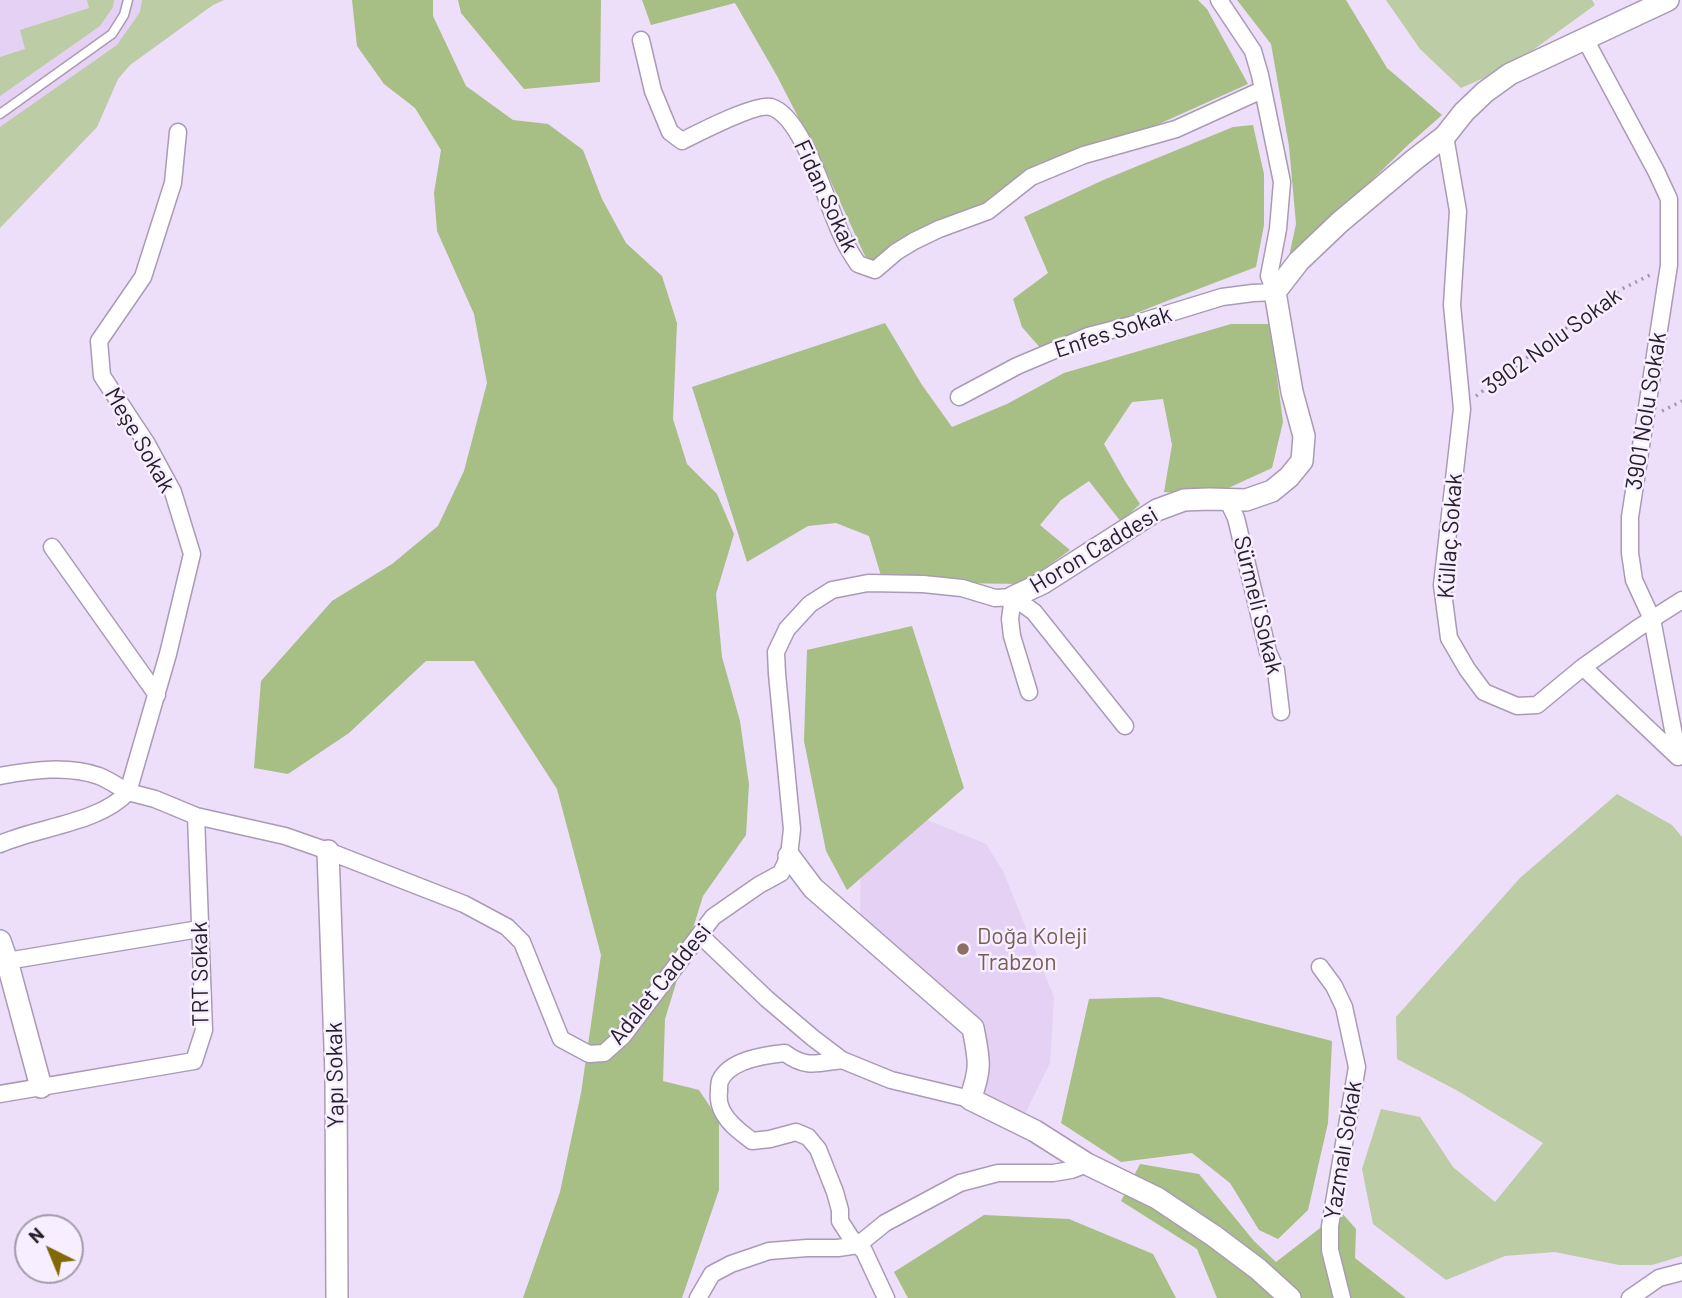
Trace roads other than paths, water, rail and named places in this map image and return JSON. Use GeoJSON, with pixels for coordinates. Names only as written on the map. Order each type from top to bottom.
{"type":"FeatureCollection","features":[{"type":"Feature","properties":{"kind":"street"},"geometry":{"type":"LineString","coordinates":[[1219,0],[1253,51],[1282,182],[1278,229],[1269,276],[1275,292]]}},
{"type":"Feature","properties":{"kind":"street"},"geometry":{"type":"LineString","coordinates":[[1275,292],[1299,261],[1340,222],[1445,136],[1485,92],[1510,74],[1668,0]]}},
{"type":"Feature","properties":{"kind":"street","name":"3901 Nolu Sokak"},"geometry":{"type":"LineString","coordinates":[[1585,39],[1669,199],[1675,262],[1630,517],[1630,552],[1634,580],[1652,619],[1680,758]]}},
{"type":"Feature","properties":{"kind":"street","name":"Fidan Sokak"},"geometry":{"type":"LineString","coordinates":[[640,40],[653,91],[670,132],[682,141],[755,108],[771,107],[785,117],[801,138],[841,236],[852,255],[858,264],[875,270],[914,241],[988,211],[1031,177],[1084,155],[1176,129],[1262,90]]}},
{"type":"Feature","properties":{"kind":"street","name":"Meşe Sokak"},"geometry":{"type":"LineString","coordinates":[[128,792],[157,695],[192,554],[173,492],[147,444],[102,376],[99,341],[143,278],[173,183],[178,132]]}},
{"type":"Feature","properties":{"kind":"street","name":"Küllaç Sokak"},"geometry":{"type":"LineString","coordinates":[[1445,136],[1458,211],[1452,305],[1462,409],[1443,585],[1449,638],[1484,692],[1517,706],[1537,705],[1583,667],[1682,600]]}},
{"type":"Feature","properties":{"kind":"street","name":"Enfes Sokak"},"geometry":{"type":"LineString","coordinates":[[959,397],[1017,366],[1088,336],[1222,297],[1275,292]]}},
{"type":"Feature","properties":{"kind":"street","name":"Horon Caddesi"},"geometry":{"type":"LineString","coordinates":[[789,856],[792,829],[776,652],[787,629],[810,604],[832,590],[868,583],[923,584],[962,589],[995,598],[1013,597],[1043,583],[1157,510],[1184,500],[1246,500],[1272,491],[1289,477],[1302,461],[1304,436],[1292,393],[1275,292]]}},
{"type":"Feature","properties":{"kind":"street","name":"Sürmeli Sokak"},"geometry":{"type":"LineString","coordinates":[[1227,499],[1236,518],[1268,652],[1276,670],[1281,712]]}},
{"type":"Feature","properties":{"kind":"street"},"geometry":{"type":"LineString","coordinates":[[52,547],[157,695]]}},
{"type":"Feature","properties":{"kind":"street"},"geometry":{"type":"LineString","coordinates":[[1028,692],[1012,636],[1010,619],[1013,597],[1034,612],[1125,726]]}},
{"type":"Feature","properties":{"kind":"street"},"geometry":{"type":"LineString","coordinates":[[1583,667],[1680,758]]}},
{"type":"Feature","properties":{"kind":"street"},"geometry":{"type":"LineString","coordinates":[[0,776],[29,771],[68,771],[99,776],[128,792],[119,802],[83,818],[0,844]]}},
{"type":"Feature","properties":{"kind":"street","name":"Adalet Caddesi"},"geometry":{"type":"LineString","coordinates":[[128,792],[155,799],[196,816],[285,836],[328,851],[464,904],[507,927],[522,942],[561,1039],[589,1054],[604,1053],[623,1036],[713,918],[759,885],[781,873],[789,856]]}},
{"type":"Feature","properties":{"kind":"street","name":"TRT Sokak"},"geometry":{"type":"LineString","coordinates":[[0,1094],[194,1060],[204,1030],[196,816]]}},
{"type":"Feature","properties":{"kind":"street","name":"Yapı Sokak"},"geometry":{"type":"LineString","coordinates":[[328,851],[335,1075],[337,1298]]}},
{"type":"Feature","properties":{"kind":"street"},"geometry":{"type":"LineString","coordinates":[[789,856],[813,888],[973,1028],[979,1058],[978,1078],[970,1099]]}},
{"type":"Feature","properties":{"kind":"street"},"geometry":{"type":"LineString","coordinates":[[41,1087],[4,951],[199,929]]}},
{"type":"Feature","properties":{"kind":"street"},"geometry":{"type":"LineString","coordinates":[[700,935],[767,999],[842,1060],[891,1080],[970,1099],[1035,1131],[1087,1164],[1157,1198],[1180,1213],[1258,1269],[1290,1298]]}},
{"type":"Feature","properties":{"kind":"street","name":"Yazmalı Sokak"},"geometry":{"type":"LineString","coordinates":[[1321,967],[1344,1007],[1357,1068],[1330,1226],[1330,1250],[1342,1298]]}},
{"type":"Feature","properties":{"kind":"street"},"geometry":{"type":"LineString","coordinates":[[842,1060],[811,1064],[797,1062],[785,1053],[744,1061],[729,1070],[720,1081],[719,1097],[722,1112],[732,1125],[752,1141],[796,1132],[808,1137],[818,1149],[835,1192],[840,1221],[864,1251],[886,1298]]}},
{"type":"Feature","properties":{"kind":"street"},"geometry":{"type":"LineString","coordinates":[[698,1298],[712,1274],[731,1264],[768,1251],[858,1245],[885,1223],[960,1183],[998,1173],[1053,1173],[1087,1164]]}},
{"type":"Feature","properties":{"kind":"street"},"geometry":{"type":"LineString","coordinates":[[1630,1298],[1658,1278],[1682,1272]]}},
{"type":"Feature","properties":{"kind":"lane"},"geometry":{"type":"LineString","coordinates":[[0,114],[112,34],[124,15],[128,0]]}},
{"type":"Feature","properties":{"kind":"place","name":"Doğa Koleji Trabzon"},"geometry":{"type":"Point","coordinates":[963,949]}}]}
